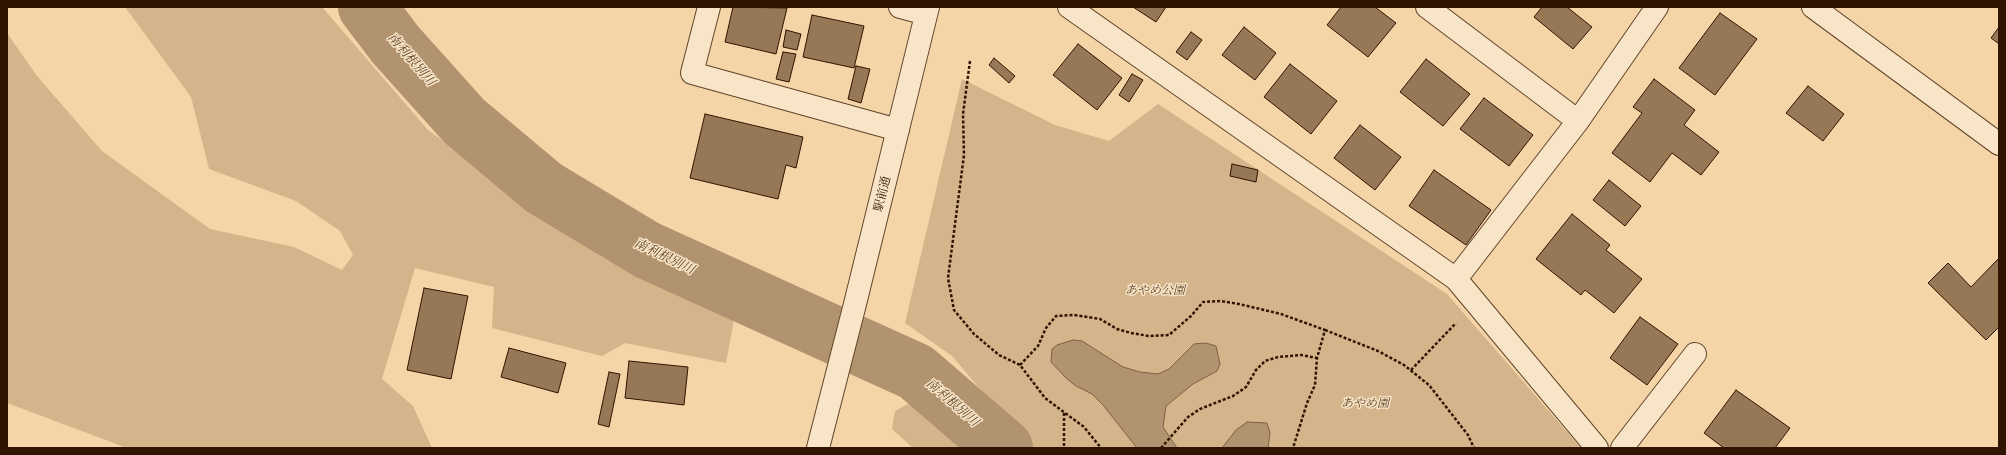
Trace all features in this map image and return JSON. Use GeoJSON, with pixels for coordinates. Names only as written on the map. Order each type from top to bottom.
{"type":"FeatureCollection","features":[{"type":"Feature","properties":{"kind":"street"},"geometry":{"type":"LineString","coordinates":[[709,7],[692,73],[898,130]]}},
{"type":"Feature","properties":{"kind":"street"},"geometry":{"type":"LineString","coordinates":[[900,7],[927,11]]}},
{"type":"Feature","properties":{"kind":"street"},"geometry":{"type":"LineString","coordinates":[[1069,7],[1456,279],[1596,448]]}},
{"type":"Feature","properties":{"kind":"street"},"geometry":{"type":"LineString","coordinates":[[1427,7],[1578,121]]}},
{"type":"Feature","properties":{"kind":"street"},"geometry":{"type":"LineString","coordinates":[[1456,279],[1578,121],[1657,7]]}},
{"type":"Feature","properties":{"kind":"street"},"geometry":{"type":"LineString","coordinates":[[1813,7],[1999,144]]}},
{"type":"Feature","properties":{"kind":"street","name":"駅前通"},"geometry":{"type":"LineString","coordinates":[[818,448],[927,11]]}},
{"type":"Feature","properties":{"kind":"street"},"geometry":{"type":"LineString","coordinates":[[1622,448],[1695,354]]}},
{"type":"Feature","properties":{"kind":"path"},"geometry":{"type":"LineString","coordinates":[[970,61],[963,114],[964,155],[948,278],[954,310],[974,334],[999,355],[1020,365],[1045,398],[1084,427],[1101,448]]}},
{"type":"Feature","properties":{"kind":"path"},"geometry":{"type":"LineString","coordinates":[[1020,365],[1038,346],[1046,328],[1056,316],[1074,316],[1100,319],[1116,328],[1131,333],[1149,336],[1169,335],[1191,316],[1203,302],[1220,301],[1260,308],[1304,321],[1378,351],[1404,365],[1429,385],[1468,435],[1474,448]]}},
{"type":"Feature","properties":{"kind":"path"},"geometry":{"type":"LineString","coordinates":[[1411,370],[1475,302]]}},
{"type":"Feature","properties":{"kind":"path"},"geometry":{"type":"LineString","coordinates":[[1293,448],[1307,403],[1315,384],[1317,358],[1325,330]]}},
{"type":"Feature","properties":{"kind":"path"},"geometry":{"type":"LineString","coordinates":[[1161,448],[1188,417],[1200,408],[1233,396],[1246,387],[1256,370],[1265,361],[1278,357],[1301,355],[1317,358]]}},
{"type":"Feature","properties":{"kind":"path"},"geometry":{"type":"LineString","coordinates":[[1064,413],[1064,448]]}},
{"type":"Feature","properties":{"kind":"green space"},"geometry":{"type":"Polygon","coordinates":[[[125,7],[322,7],[428,130],[602,257],[734,319],[726,363],[625,343],[602,356],[492,328],[494,287],[415,268],[382,379],[413,406],[432,448],[127,448],[7,403],[7,33],[37,76],[102,151],[210,229],[294,247],[342,270],[353,255],[340,231],[296,201],[209,169],[191,97],[125,7]]]}},
{"type":"Feature","properties":{"kind":"green space","name":"あやめ公園"},"geometry":{"type":"Polygon","coordinates":[[[962,79],[1055,125],[1109,141],[1158,104],[1447,294],[1581,448],[1034,448],[1004,417],[952,356],[905,323],[962,79]]]}},
{"type":"Feature","properties":{"kind":"green space"},"geometry":{"type":"Polygon","coordinates":[[[928,393],[1012,448],[913,448],[892,429],[895,411],[928,393]]]}},
{"type":"Feature","properties":{"kind":"shaded area"},"geometry":{"type":"Polygon","coordinates":[[[1073,340],[1082,341],[1123,367],[1140,372],[1158,374],[1169,369],[1194,344],[1206,343],[1216,346],[1220,364],[1217,371],[1193,384],[1166,406],[1163,427],[1177,448],[1137,448],[1103,405],[1092,394],[1076,386],[1066,378],[1051,362],[1052,349],[1057,345],[1073,340]]]}},
{"type":"Feature","properties":{"kind":"shaded area"},"geometry":{"type":"Polygon","coordinates":[[[1247,422],[1267,423],[1270,433],[1268,448],[1222,448],[1236,430],[1247,422]]]}},
{"type":"Feature","properties":{"kind":"building"},"geometry":{"type":"Polygon","coordinates":[[[733,7],[787,8],[776,54],[725,42],[733,7]]]}},
{"type":"Feature","properties":{"kind":"building"},"geometry":{"type":"Polygon","coordinates":[[[1133,7],[1166,7],[1156,22],[1133,7]]]}},
{"type":"Feature","properties":{"kind":"building"},"geometry":{"type":"Polygon","coordinates":[[[1341,7],[1375,7],[1396,23],[1368,57],[1327,25],[1341,7]]]}},
{"type":"Feature","properties":{"kind":"building"},"geometry":{"type":"Polygon","coordinates":[[[1542,7],[1567,7],[1592,27],[1573,49],[1534,17],[1542,7]]]}},
{"type":"Feature","properties":{"kind":"building"},"geometry":{"type":"Polygon","coordinates":[[[1720,13],[1757,39],[1715,95],[1679,68],[1720,13]]]}},
{"type":"Feature","properties":{"kind":"building"},"geometry":{"type":"Polygon","coordinates":[[[812,15],[864,26],[854,68],[803,57],[812,15]]]}},
{"type":"Feature","properties":{"kind":"building"},"geometry":{"type":"Polygon","coordinates":[[[1244,27],[1276,53],[1255,80],[1222,55],[1244,27]]]}},
{"type":"Feature","properties":{"kind":"building"},"geometry":{"type":"Polygon","coordinates":[[[1999,27],[1999,44],[1991,38],[1999,27]]]}},
{"type":"Feature","properties":{"kind":"building"},"geometry":{"type":"Polygon","coordinates":[[[786,30],[801,34],[797,50],[783,47],[786,30]]]}},
{"type":"Feature","properties":{"kind":"building"},"geometry":{"type":"Polygon","coordinates":[[[1191,32],[1202,40],[1187,60],[1176,52],[1191,32]]]}},
{"type":"Feature","properties":{"kind":"building"},"geometry":{"type":"Polygon","coordinates":[[[1078,44],[1122,78],[1097,110],[1053,75],[1078,44]]]}},
{"type":"Feature","properties":{"kind":"building"},"geometry":{"type":"Polygon","coordinates":[[[783,52],[796,54],[789,82],[776,79],[783,52]]]}},
{"type":"Feature","properties":{"kind":"building"},"geometry":{"type":"Polygon","coordinates":[[[994,58],[1015,76],[1009,83],[989,65],[994,58]]]}},
{"type":"Feature","properties":{"kind":"building"},"geometry":{"type":"Polygon","coordinates":[[[1426,59],[1470,94],[1443,126],[1400,92],[1426,59]]]}},
{"type":"Feature","properties":{"kind":"building"},"geometry":{"type":"Polygon","coordinates":[[[1290,64],[1337,101],[1311,134],[1264,97],[1290,64]]]}},
{"type":"Feature","properties":{"kind":"building"},"geometry":{"type":"Polygon","coordinates":[[[856,66],[870,69],[861,103],[848,99],[856,66]]]}},
{"type":"Feature","properties":{"kind":"building"},"geometry":{"type":"Polygon","coordinates":[[[1132,74],[1143,80],[1129,102],[1119,95],[1132,74]]]}},
{"type":"Feature","properties":{"kind":"building"},"geometry":{"type":"Polygon","coordinates":[[[1654,79],[1695,110],[1684,125],[1719,152],[1701,175],[1672,153],[1650,182],[1612,153],[1642,113],[1633,107],[1654,79]]]}},
{"type":"Feature","properties":{"kind":"building"},"geometry":{"type":"Polygon","coordinates":[[[1808,86],[1844,114],[1823,141],[1786,113],[1808,86]]]}},
{"type":"Feature","properties":{"kind":"building"},"geometry":{"type":"Polygon","coordinates":[[[1484,98],[1533,135],[1509,166],[1460,129],[1484,98]]]}},
{"type":"Feature","properties":{"kind":"building"},"geometry":{"type":"Polygon","coordinates":[[[705,114],[803,137],[796,168],[786,165],[778,199],[690,178],[705,114]]]}},
{"type":"Feature","properties":{"kind":"building"},"geometry":{"type":"Polygon","coordinates":[[[1360,125],[1401,157],[1375,190],[1334,158],[1360,125]]]}},
{"type":"Feature","properties":{"kind":"building"},"geometry":{"type":"Polygon","coordinates":[[[1232,164],[1258,170],[1256,182],[1230,176],[1232,164]]]}},
{"type":"Feature","properties":{"kind":"building"},"geometry":{"type":"Polygon","coordinates":[[[1434,170],[1491,210],[1466,245],[1409,206],[1434,170]]]}},
{"type":"Feature","properties":{"kind":"building"},"geometry":{"type":"Polygon","coordinates":[[[1609,180],[1641,206],[1625,226],[1593,200],[1609,180]]]}},
{"type":"Feature","properties":{"kind":"building"},"geometry":{"type":"Polygon","coordinates":[[[1572,214],[1610,245],[1606,250],[1642,279],[1614,313],[1585,290],[1581,295],[1536,259],[1572,214]]]}},
{"type":"Feature","properties":{"kind":"building"},"geometry":{"type":"Polygon","coordinates":[[[1999,258],[1999,327],[1986,340],[1928,283],[1948,263],[1971,287],[1999,258]]]}},
{"type":"Feature","properties":{"kind":"building"},"geometry":{"type":"Polygon","coordinates":[[[424,288],[468,296],[451,379],[407,370],[424,288]]]}},
{"type":"Feature","properties":{"kind":"building"},"geometry":{"type":"Polygon","coordinates":[[[1640,317],[1678,344],[1647,385],[1610,358],[1640,317]]]}},
{"type":"Feature","properties":{"kind":"building"},"geometry":{"type":"Polygon","coordinates":[[[509,348],[566,363],[558,393],[501,377],[509,348]]]}},
{"type":"Feature","properties":{"kind":"building"},"geometry":{"type":"Polygon","coordinates":[[[629,361],[688,367],[684,405],[625,398],[629,361]]]}},
{"type":"Feature","properties":{"kind":"building"},"geometry":{"type":"Polygon","coordinates":[[[609,372],[620,374],[609,427],[598,424],[609,372]]]}},
{"type":"Feature","properties":{"kind":"building"},"geometry":{"type":"Polygon","coordinates":[[[1736,390],[1790,428],[1775,448],[1724,448],[1704,433],[1736,390]]]}},
{"type":"Feature","properties":{"kind":"waterway","name":"南利根別川"},"geometry":{"type":"LineString","coordinates":[[367,7],[395,44],[464,121],[544,188],[647,250],[916,372],[1004,448]]}},
{"type":"Feature","properties":{"kind":"park label","name":"あやめ園"},"geometry":{"type":"Point","coordinates":[1365,404]}}]}
